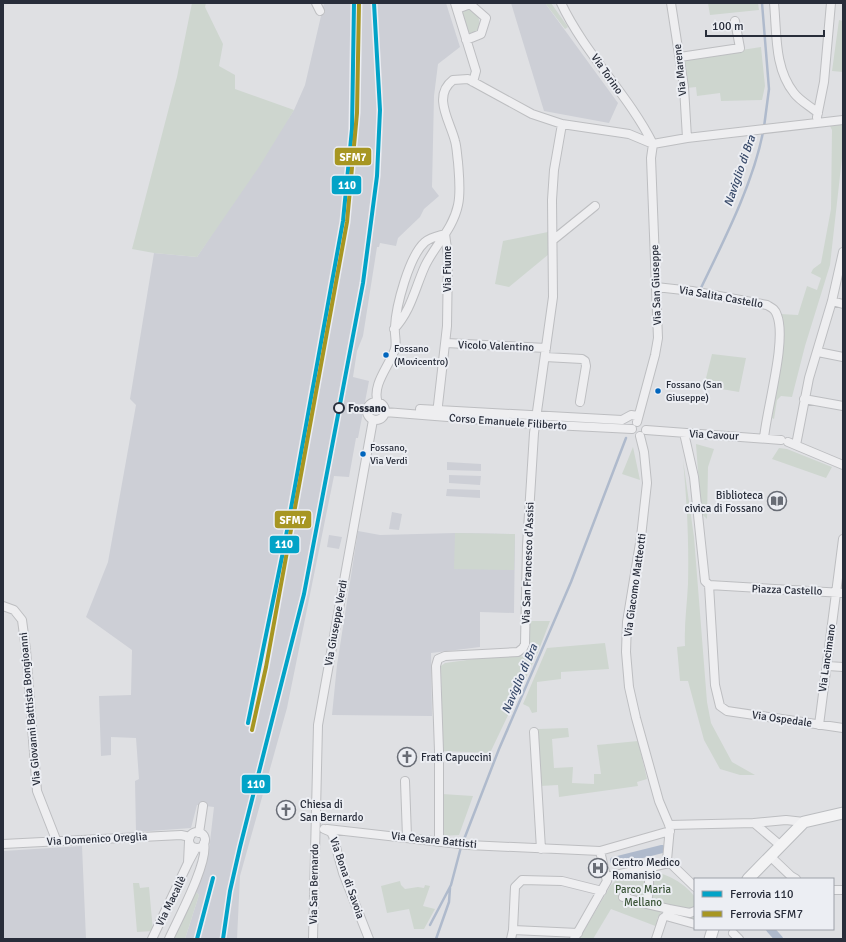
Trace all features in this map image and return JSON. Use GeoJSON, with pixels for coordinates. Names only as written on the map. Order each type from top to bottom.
{"type":"FeatureCollection","features":[{"type":"Feature","properties":{"kind":"main road"},"geometry":{"type":"LineString","coordinates":[[749,878],[804,822],[843,813]]}},
{"type":"Feature","properties":{"kind":"street","name":"Via Torino"},"geometry":{"type":"LineString","coordinates":[[561,3],[570,22],[641,122],[653,144]]}},
{"type":"Feature","properties":{"kind":"street","name":"Via Marene"},"geometry":{"type":"LineString","coordinates":[[671,3],[680,57],[686,138]]}},
{"type":"Feature","properties":{"kind":"street"},"geometry":{"type":"LineString","coordinates":[[774,3],[779,60],[785,80],[795,94],[818,112]]}},
{"type":"Feature","properties":{"kind":"street"},"geometry":{"type":"LineString","coordinates":[[816,123],[824,82],[832,3]]}},
{"type":"Feature","properties":{"kind":"street"},"geometry":{"type":"LineString","coordinates":[[466,40],[481,34],[486,18],[470,4],[456,6],[466,40],[476,71],[473,82],[532,114],[562,124],[631,135],[653,144],[686,138],[843,120]]}},
{"type":"Feature","properties":{"kind":"street"},"geometry":{"type":"LineString","coordinates":[[680,57],[740,48],[735,21]]}},
{"type":"Feature","properties":{"kind":"street","name":"Via Fiume"},"geometry":{"type":"LineString","coordinates":[[437,413],[446,343],[448,256],[445,234],[453,222],[458,204],[459,189],[455,142],[443,105],[443,96],[444,89],[453,80],[468,79],[473,82]]}},
{"type":"Feature","properties":{"kind":"street"},"geometry":{"type":"LineString","coordinates":[[631,135],[639,127],[641,122]]}},
{"type":"Feature","properties":{"kind":"street"},"geometry":{"type":"LineString","coordinates":[[534,424],[553,297],[554,178],[562,124]]}},
{"type":"Feature","properties":{"kind":"street","name":"Via San Giuseppe"},"geometry":{"type":"LineString","coordinates":[[636,422],[650,376],[658,338],[651,158],[653,144]]}},
{"type":"Feature","properties":{"kind":"street"},"geometry":{"type":"LineString","coordinates":[[553,240],[595,206]]}},
{"type":"Feature","properties":{"kind":"street"},"geometry":{"type":"LineString","coordinates":[[394,329],[405,316],[425,266],[445,234]]}},
{"type":"Feature","properties":{"kind":"street"},"geometry":{"type":"LineString","coordinates":[[378,403],[372,404],[368,408],[368,416],[373,420],[381,419],[385,412],[384,407],[378,403],[376,398],[378,386],[396,346],[394,329],[399,299],[407,275],[419,248],[426,241],[445,234]]}},
{"type":"Feature","properties":{"kind":"street"},"geometry":{"type":"LineString","coordinates":[[788,442],[804,400],[809,378],[818,352],[841,272],[843,252]]}},
{"type":"Feature","properties":{"kind":"street","name":"Via Salita Castello"},"geometry":{"type":"LineString","coordinates":[[656,287],[692,290],[766,305],[774,309],[778,316],[780,338],[764,438]]}},
{"type":"Feature","properties":{"kind":"street"},"geometry":{"type":"LineString","coordinates":[[832,301],[843,304]]}},
{"type":"Feature","properties":{"kind":"street","name":"Vicolo Valentino"},"geometry":{"type":"LineString","coordinates":[[446,343],[546,348]]}},
{"type":"Feature","properties":{"kind":"street"},"geometry":{"type":"LineString","coordinates":[[818,352],[843,357]]}},
{"type":"Feature","properties":{"kind":"street"},"geometry":{"type":"LineString","coordinates":[[545,357],[582,359],[585,361],[586,364],[580,402]]}},
{"type":"Feature","properties":{"kind":"street"},"geometry":{"type":"LineString","coordinates":[[804,400],[843,406]]}},
{"type":"Feature","properties":{"kind":"street","name":"Corso Emanuele Filiberto"},"geometry":{"type":"LineString","coordinates":[[420,409],[437,413],[534,424],[636,422]]}},
{"type":"Feature","properties":{"kind":"street","name":"Corso Emanuele Filiberto"},"geometry":{"type":"LineString","coordinates":[[385,412],[536,415],[622,420],[631,415],[636,422]]}},
{"type":"Feature","properties":{"kind":"street","name":"Via Giuseppe Verdi"},"geometry":{"type":"LineString","coordinates":[[315,829],[318,725],[373,420]]}},
{"type":"Feature","properties":{"kind":"street"},"geometry":{"type":"LineString","coordinates":[[636,422],[643,424],[643,433],[634,435],[636,422]]}},
{"type":"Feature","properties":{"kind":"street","name":"Via San Francesco d'Assisi"},"geometry":{"type":"LineString","coordinates":[[439,841],[439,751],[436,666],[438,659],[445,656],[518,652],[525,644],[527,546],[534,424]]}},
{"type":"Feature","properties":{"kind":"street","name":"Via Cavour"},"geometry":{"type":"LineString","coordinates":[[643,433],[684,433],[764,438],[788,442],[843,465]]}},
{"type":"Feature","properties":{"kind":"street","name":"Via Giacomo Matteotti"},"geometry":{"type":"LineString","coordinates":[[643,433],[646,477],[641,537],[627,622],[626,652],[629,687],[636,718],[659,801],[669,828]]}},
{"type":"Feature","properties":{"kind":"street"},"geometry":{"type":"LineString","coordinates":[[684,433],[694,477],[705,581],[709,585]]}},
{"type":"Feature","properties":{"kind":"street","name":"Piazza Castello"},"geometry":{"type":"LineString","coordinates":[[709,585],[839,592],[843,539]]}},
{"type":"Feature","properties":{"kind":"street","name":"Via Ospedale"},"geometry":{"type":"LineString","coordinates":[[709,585],[714,685],[718,702],[722,709],[843,728]]}},
{"type":"Feature","properties":{"kind":"street","name":"Via Lancimano"},"geometry":{"type":"LineString","coordinates":[[819,725],[839,592]]}},
{"type":"Feature","properties":{"kind":"street","name":"Via Giovanni Battista Bongioanni"},"geometry":{"type":"LineString","coordinates":[[3,606],[14,610],[22,620],[26,650],[37,791],[57,842]]}},
{"type":"Feature","properties":{"kind":"street"},"geometry":{"type":"LineString","coordinates":[[828,666],[843,668]]}},
{"type":"Feature","properties":{"kind":"street"},"geometry":{"type":"LineString","coordinates":[[534,732],[541,849]]}},
{"type":"Feature","properties":{"kind":"street"},"geometry":{"type":"LineString","coordinates":[[405,781],[408,838]]}},
{"type":"Feature","properties":{"kind":"street"},"geometry":{"type":"LineString","coordinates":[[199,833],[203,806]]}},
{"type":"Feature","properties":{"kind":"street","name":"Via Cesare Battisti"},"geometry":{"type":"LineString","coordinates":[[327,830],[462,844],[600,851],[669,828],[786,820],[804,822]]}},
{"type":"Feature","properties":{"kind":"street"},"geometry":{"type":"LineString","coordinates":[[754,823],[781,846]]}},
{"type":"Feature","properties":{"kind":"street"},"geometry":{"type":"LineString","coordinates":[[669,828],[666,854],[668,863],[694,886]]}},
{"type":"Feature","properties":{"kind":"street","name":"Via Bona di Savoia"},"geometry":{"type":"LineString","coordinates":[[315,829],[327,830],[333,836],[343,873],[369,939]]}},
{"type":"Feature","properties":{"kind":"street","name":"Via San Bernardo"},"geometry":{"type":"LineString","coordinates":[[313,939],[315,829]]}},
{"type":"Feature","properties":{"kind":"street"},"geometry":{"type":"LineString","coordinates":[[199,833],[194,833],[189,839],[191,846],[196,848],[202,846],[204,843]]}},
{"type":"Feature","properties":{"kind":"street"},"geometry":{"type":"LineString","coordinates":[[170,939],[200,870],[205,852],[204,838],[199,833]]}},
{"type":"Feature","properties":{"kind":"street","name":"Via Domenico Oreglia"},"geometry":{"type":"LineString","coordinates":[[3,844],[181,835],[189,839]]}},
{"type":"Feature","properties":{"kind":"street","name":"Via Macallè"},"geometry":{"type":"LineString","coordinates":[[188,863],[189,839]]}},
{"type":"Feature","properties":{"kind":"street","name":"Via Macallè"},"geometry":{"type":"LineString","coordinates":[[152,939],[196,848]]}},
{"type":"Feature","properties":{"kind":"street"},"geometry":{"type":"LineString","coordinates":[[513,930],[576,936],[602,891],[607,877],[600,851]]}},
{"type":"Feature","properties":{"kind":"street"},"geometry":{"type":"LineString","coordinates":[[771,857],[790,876],[794,878]]}},
{"type":"Feature","properties":{"kind":"street"},"geometry":{"type":"LineString","coordinates":[[607,877],[668,863]]}},
{"type":"Feature","properties":{"kind":"street"},"geometry":{"type":"LineString","coordinates":[[647,904],[649,870]]}},
{"type":"Feature","properties":{"kind":"street"},"geometry":{"type":"LineString","coordinates":[[511,939],[513,930],[515,887],[522,880],[562,881],[602,891]]}},
{"type":"Feature","properties":{"kind":"street"},"geometry":{"type":"LineString","coordinates":[[623,896],[647,904],[694,924]]}},
{"type":"Feature","properties":{"kind":"street"},"geometry":{"type":"LineString","coordinates":[[667,913],[690,913],[694,911]]}},
{"type":"Feature","properties":{"kind":"street"},"geometry":{"type":"LineString","coordinates":[[656,939],[663,918],[667,913]]}},
{"type":"Feature","properties":{"kind":"street"},"geometry":{"type":"LineString","coordinates":[[732,932],[739,939]]}},
{"type":"Feature","properties":{"kind":"shaded area"},"geometry":{"type":"Polygon","coordinates":[[[324,3],[446,3],[460,47],[438,64],[434,96],[432,187],[439,196],[424,209],[420,217],[398,238],[396,246],[380,243],[379,247],[377,247],[363,336],[357,351],[353,377],[369,381],[358,438],[356,438],[349,477],[334,476],[287,708],[240,876],[237,939],[185,939],[199,895],[194,890],[209,850],[214,807],[197,805],[191,828],[136,832],[135,781],[139,779],[136,738],[111,737],[111,755],[101,756],[99,696],[131,695],[132,650],[86,617],[108,562],[136,405],[130,399],[154,253],[197,257],[294,110],[305,85],[324,3]]]}},
{"type":"Feature","properties":{"kind":"shaded area"},"geometry":{"type":"Polygon","coordinates":[[[511,3],[545,3],[618,103],[609,123],[544,111],[511,3]]]}},
{"type":"Feature","properties":{"kind":"shaded area"},"geometry":{"type":"Polygon","coordinates":[[[447,462],[481,464],[481,471],[447,470],[447,462]]]}},
{"type":"Feature","properties":{"kind":"shaded area"},"geometry":{"type":"Polygon","coordinates":[[[449,475],[481,476],[480,485],[449,483],[449,475]]]}},
{"type":"Feature","properties":{"kind":"shaded area"},"geometry":{"type":"Polygon","coordinates":[[[447,489],[480,490],[480,498],[446,496],[447,489]]]}},
{"type":"Feature","properties":{"kind":"shaded area"},"geometry":{"type":"Polygon","coordinates":[[[392,512],[402,514],[399,530],[389,529],[392,512]]]}},
{"type":"Feature","properties":{"kind":"shaded area"},"geometry":{"type":"Polygon","coordinates":[[[358,531],[380,535],[455,533],[515,534],[514,613],[480,612],[480,647],[431,653],[432,716],[332,715],[337,665],[358,531]]]}},
{"type":"Feature","properties":{"kind":"shaded area"},"geometry":{"type":"Polygon","coordinates":[[[329,535],[342,537],[339,549],[327,547],[329,535]]]}},
{"type":"Feature","properties":{"kind":"shaded area"},"geometry":{"type":"Polygon","coordinates":[[[82,846],[86,939],[3,939],[3,851],[82,846]]]}},
{"type":"Feature","properties":{"kind":"green space"},"geometry":{"type":"Polygon","coordinates":[[[192,3],[206,3],[205,7],[223,44],[219,66],[235,75],[235,89],[294,110],[259,167],[197,257],[154,253],[132,249],[177,77],[192,3]]]}},
{"type":"Feature","properties":{"kind":"green space"},"geometry":{"type":"Polygon","coordinates":[[[545,3],[551,3],[568,27],[565,29],[545,3]]]}},
{"type":"Feature","properties":{"kind":"green space"},"geometry":{"type":"Polygon","coordinates":[[[708,3],[758,3],[759,10],[710,15],[708,3]]]}},
{"type":"Feature","properties":{"kind":"green space"},"geometry":{"type":"Polygon","coordinates":[[[469,7],[479,18],[479,24],[477,32],[469,35],[461,10],[469,7]]]}},
{"type":"Feature","properties":{"kind":"green space"},"geometry":{"type":"Polygon","coordinates":[[[839,20],[843,21],[843,72],[832,71],[839,20]]]}},
{"type":"Feature","properties":{"kind":"green space"},"geometry":{"type":"Polygon","coordinates":[[[761,47],[765,86],[762,100],[721,101],[720,93],[697,96],[696,87],[687,88],[684,59],[761,47]]]}},
{"type":"Feature","properties":{"kind":"green space"},"geometry":{"type":"Polygon","coordinates":[[[843,124],[843,149],[830,265],[805,346],[792,397],[781,396],[777,400],[774,419],[770,417],[784,336],[780,314],[798,315],[807,286],[817,290],[821,278],[811,273],[813,269],[821,263],[831,209],[832,130],[830,126],[843,124]]]}},
{"type":"Feature","properties":{"kind":"green space"},"geometry":{"type":"Polygon","coordinates":[[[548,232],[549,254],[509,287],[495,284],[503,241],[548,232]]]}},
{"type":"Feature","properties":{"kind":"green space"},"geometry":{"type":"Polygon","coordinates":[[[712,354],[746,358],[739,392],[704,386],[712,354]]]}},
{"type":"Feature","properties":{"kind":"green space"},"geometry":{"type":"Polygon","coordinates":[[[696,444],[714,449],[708,467],[707,519],[701,513],[696,444]]]}},
{"type":"Feature","properties":{"kind":"green space"},"geometry":{"type":"Polygon","coordinates":[[[633,447],[640,480],[622,474],[633,447]]]}},
{"type":"Feature","properties":{"kind":"green space"},"geometry":{"type":"Polygon","coordinates":[[[779,448],[787,449],[832,467],[826,478],[772,459],[779,448]]]}},
{"type":"Feature","properties":{"kind":"green space"},"geometry":{"type":"Polygon","coordinates":[[[683,460],[694,537],[707,702],[711,723],[732,762],[755,775],[740,775],[720,769],[704,740],[688,681],[680,681],[677,647],[685,646],[688,584],[686,491],[683,460]]]}},
{"type":"Feature","properties":{"kind":"green space"},"geometry":{"type":"Polygon","coordinates":[[[455,533],[515,534],[514,570],[454,569],[455,533]]]}},
{"type":"Feature","properties":{"kind":"green space"},"geometry":{"type":"Polygon","coordinates":[[[530,621],[550,621],[538,652],[490,753],[443,751],[441,666],[445,663],[482,658],[530,656],[530,621]]]}},
{"type":"Feature","properties":{"kind":"green space"},"geometry":{"type":"Polygon","coordinates":[[[605,643],[609,669],[561,672],[561,679],[537,682],[537,712],[532,713],[529,707],[523,704],[547,648],[605,643]]]}},
{"type":"Feature","properties":{"kind":"green space"},"geometry":{"type":"Polygon","coordinates":[[[568,728],[569,737],[552,739],[554,768],[573,767],[572,783],[594,784],[594,774],[601,774],[597,745],[638,741],[647,779],[637,782],[638,786],[559,797],[558,785],[540,786],[538,729],[568,728]]]}},
{"type":"Feature","properties":{"kind":"green space"},"geometry":{"type":"Polygon","coordinates":[[[442,794],[473,796],[459,835],[442,836],[442,794]]]}},
{"type":"Feature","properties":{"kind":"green space","name":"Parco Maria Mellano"},"geometry":{"type":"Polygon","coordinates":[[[641,870],[664,874],[678,881],[694,896],[694,920],[674,917],[661,912],[657,919],[660,922],[658,927],[611,909],[593,939],[579,939],[611,885],[617,879],[641,870]]]}},
{"type":"Feature","properties":{"kind":"green space"},"geometry":{"type":"Polygon","coordinates":[[[400,881],[401,885],[405,889],[418,887],[424,888],[425,885],[430,886],[423,906],[435,909],[424,929],[414,929],[409,909],[387,913],[381,886],[400,881]]]}},
{"type":"Feature","properties":{"kind":"green space"},"geometry":{"type":"Polygon","coordinates":[[[133,883],[139,883],[140,888],[149,887],[153,931],[137,932],[133,883]]]}},
{"type":"Feature","properties":{"kind":"green space"},"geometry":{"type":"Polygon","coordinates":[[[194,890],[199,895],[185,939],[173,939],[194,890]]]}},
{"type":"Feature","properties":{"kind":"waterway","name":"Naviglio di Bra"},"geometry":{"type":"LineString","coordinates":[[762,3],[769,89],[764,127]]}},
{"type":"Feature","properties":{"kind":"waterway","name":"Naviglio di Bra"},"geometry":{"type":"LineString","coordinates":[[700,290],[745,192],[763,132]]}},
{"type":"Feature","properties":{"kind":"waterway","name":"Naviglio di Bra"},"geometry":{"type":"LineString","coordinates":[[463,842],[499,749],[571,582],[626,438]]}},
{"type":"Feature","properties":{"kind":"waterway","name":"Naviglio di Bra"},"geometry":{"type":"LineString","coordinates":[[430,925],[451,885],[461,847]]}},
{"type":"Feature","properties":{"kind":"waterway"},"geometry":{"type":"LineString","coordinates":[[614,861],[662,849]]}},
{"type":"Feature","properties":{"kind":"waterway"},"geometry":{"type":"LineString","coordinates":[[436,939],[449,902],[450,888]]}},
{"type":"Feature","properties":{"kind":"waterway"},"geometry":{"type":"LineString","coordinates":[[771,930],[779,939]]}},
{"type":"Feature","properties":{"kind":"rail line","name":"110"},"geometry":{"type":"LineString","coordinates":[[248,723],[284,547],[343,221],[352,129],[354,3]]}},
{"type":"Feature","properties":{"kind":"rail line","name":"SFM7"},"geometry":{"type":"LineString","coordinates":[[252,730],[266,667],[347,222],[357,113],[359,3]]}},
{"type":"Feature","properties":{"kind":"rail line","name":"110"},"geometry":{"type":"LineString","coordinates":[[223,939],[230,891],[240,847],[304,594],[363,283],[377,176],[380,110],[374,3]]}},
{"type":"Feature","properties":{"kind":"rail line","name":"110"},"geometry":{"type":"LineString","coordinates":[[197,939],[213,878]]}},
{"type":"Feature","properties":{"kind":"place","name":"Fossano (Movicentro)"},"geometry":{"type":"Point","coordinates":[386,355]}},
{"type":"Feature","properties":{"kind":"place","name":"Fossano (San Giuseppe)"},"geometry":{"type":"Point","coordinates":[658,391]}},
{"type":"Feature","properties":{"kind":"place","name":"Fossano"},"geometry":{"type":"Point","coordinates":[339,408]}},
{"type":"Feature","properties":{"kind":"place","name":"Fossano, Via Verdi"},"geometry":{"type":"Point","coordinates":[363,454]}},
{"type":"Feature","properties":{"kind":"place","name":"Biblioteca civica di Fossano"},"geometry":{"type":"Point","coordinates":[777,501]}},
{"type":"Feature","properties":{"kind":"place","name":"Frati Capuccini"},"geometry":{"type":"Point","coordinates":[407,757]}},
{"type":"Feature","properties":{"kind":"place","name":"Chiesa di San Bernardo"},"geometry":{"type":"Point","coordinates":[286,810]}},
{"type":"Feature","properties":{"kind":"place","name":"Centro Medico Romanisio"},"geometry":{"type":"Point","coordinates":[598,868]}}]}
